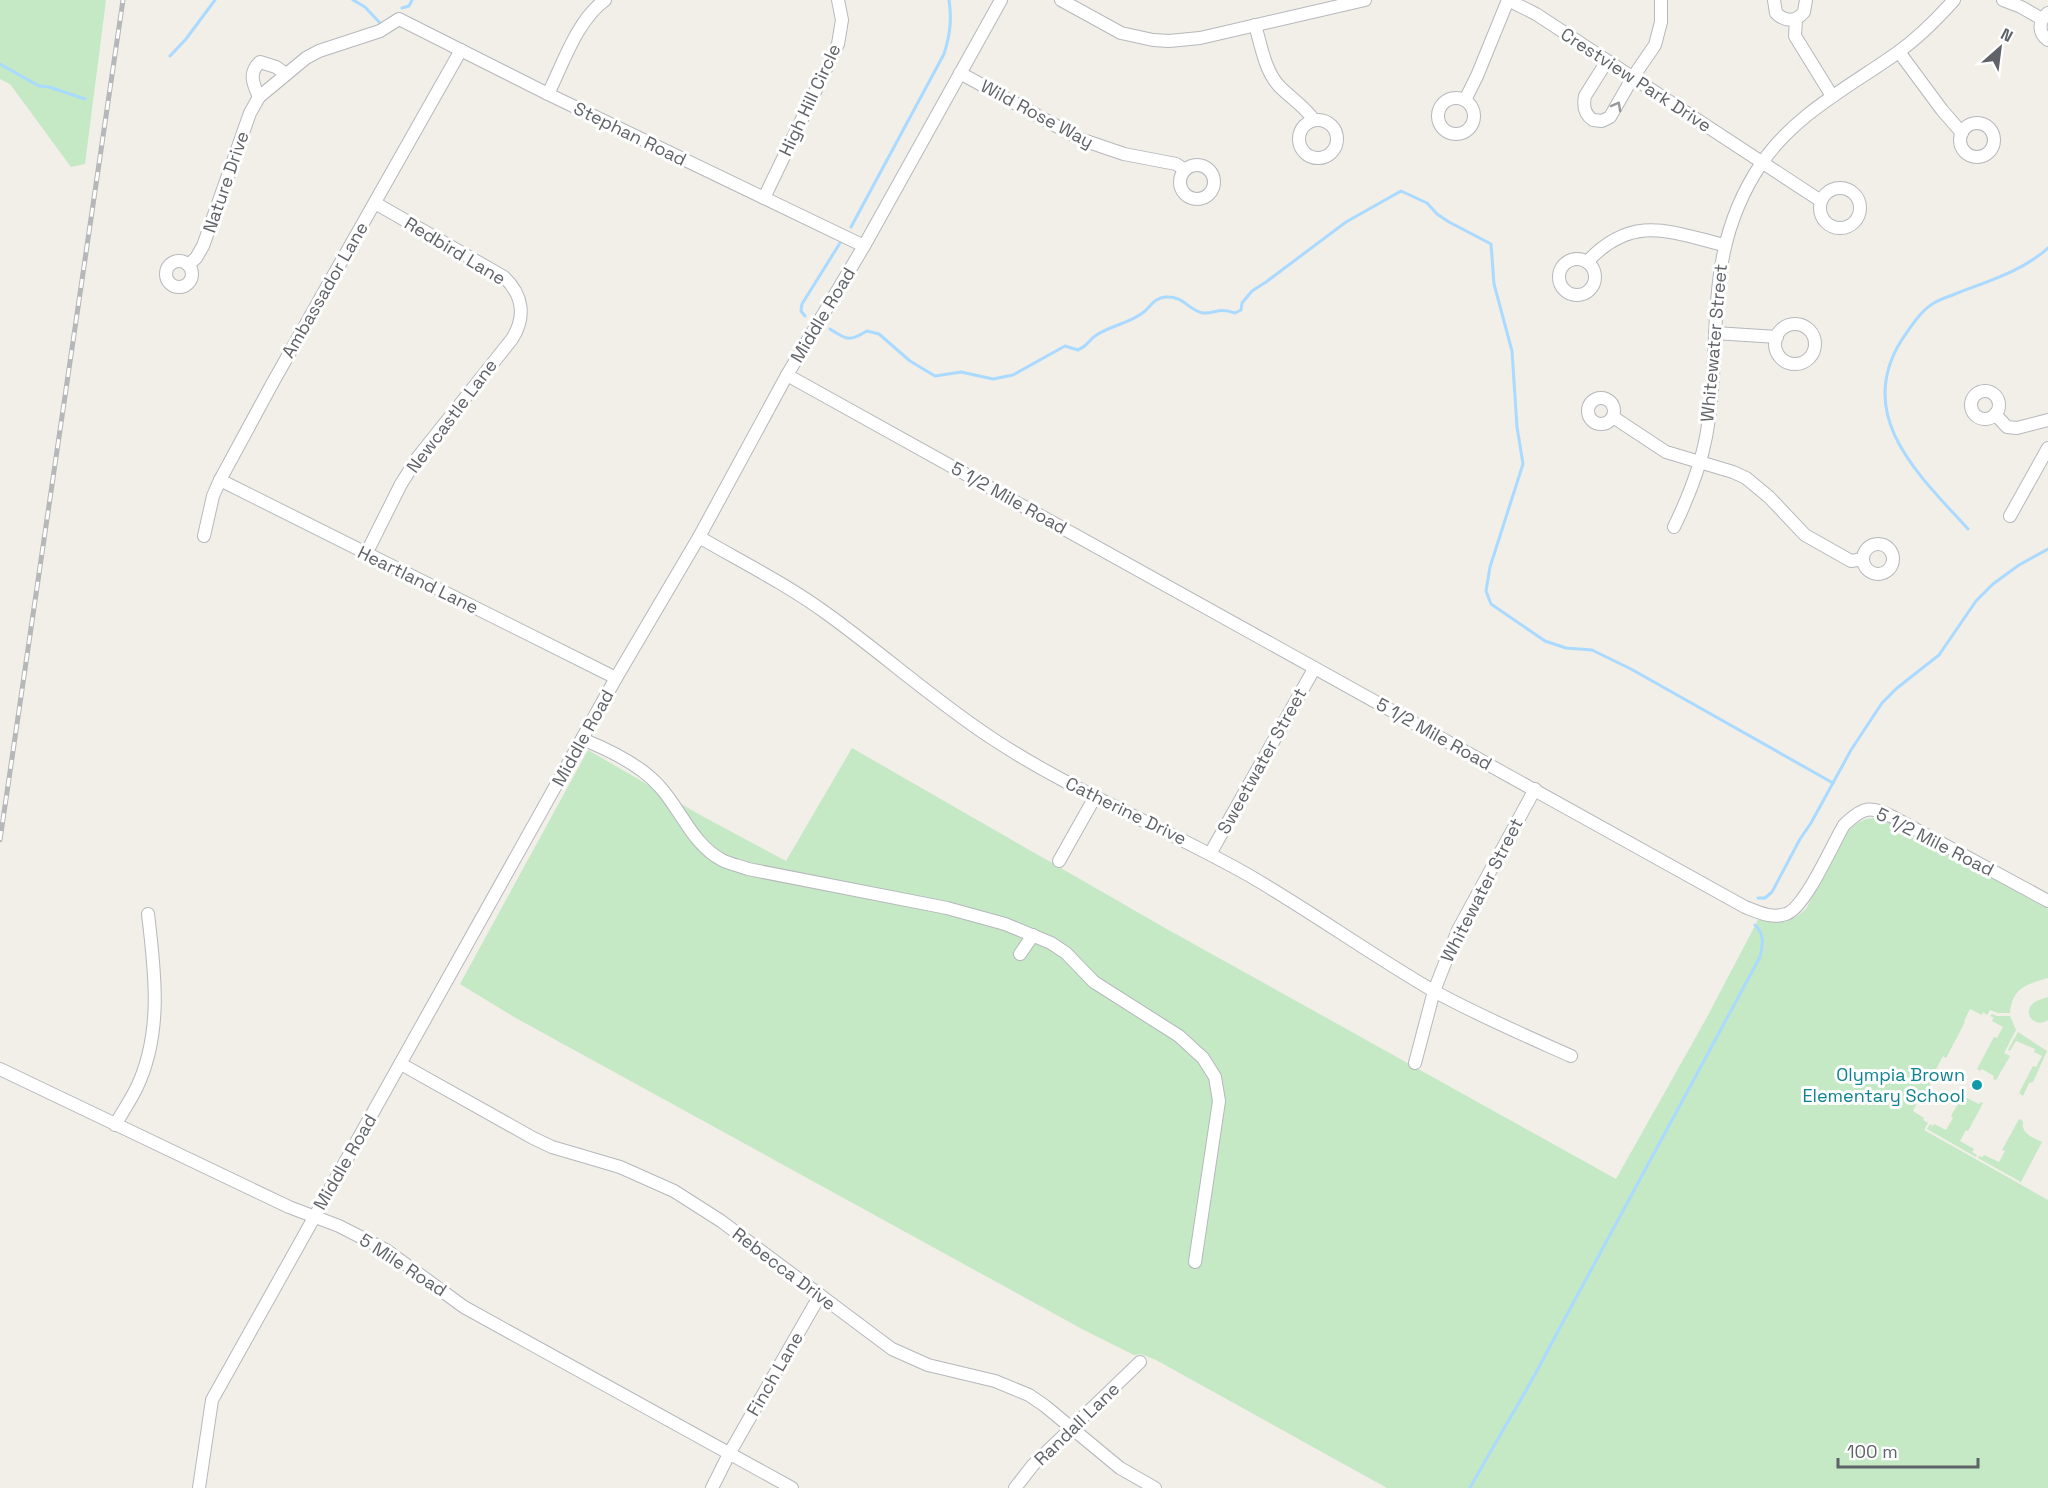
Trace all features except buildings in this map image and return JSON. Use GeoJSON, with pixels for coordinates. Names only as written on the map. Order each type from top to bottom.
{"type":"FeatureCollection","features":[{"type":"Feature","properties":{"kind":"street"},"geometry":{"type":"LineString","coordinates":[[548,94],[582,25],[590,13],[605,0]]}},
{"type":"Feature","properties":{"kind":"street","name":"High Hill Circle"},"geometry":{"type":"LineString","coordinates":[[764,198],[838,44],[842,20],[838,0]]}},
{"type":"Feature","properties":{"kind":"street","name":"Middle Road"},"geometry":{"type":"LineString","coordinates":[[199,1488],[212,1400],[616,678],[699,537],[787,375],[864,246],[1001,0]]}},
{"type":"Feature","properties":{"kind":"street"},"geometry":{"type":"LineString","coordinates":[[1061,0],[1121,33],[1169,41],[1200,38],[1365,0]]}},
{"type":"Feature","properties":{"kind":"street"},"geometry":{"type":"LineString","coordinates":[[1465,100],[1508,0]]}},
{"type":"Feature","properties":{"kind":"street","name":"Crestview Park Drive"},"geometry":{"type":"LineString","coordinates":[[1508,0],[1536,14],[1821,201]]}},
{"type":"Feature","properties":{"kind":"street"},"geometry":{"type":"LineString","coordinates":[[1608,61],[1585,96],[1584,107],[1588,117],[1598,121],[1610,117],[1657,39],[1661,22],[1661,0]]}},
{"type":"Feature","properties":{"kind":"street"},"geometry":{"type":"LineString","coordinates":[[1774,0],[1774,8],[1780,17],[1785,19],[1796,19],[1804,12],[1806,0]]}},
{"type":"Feature","properties":{"kind":"street","name":"Whitewater Street"},"geometry":{"type":"LineString","coordinates":[[1674,527],[1691,490],[1700,463],[1710,408],[1718,278],[1724,245],[1738,205],[1762,162],[1796,124],[1832,96],[1899,52],[1921,34],[1954,0]]}},
{"type":"Feature","properties":{"kind":"street"},"geometry":{"type":"LineString","coordinates":[[2003,0],[2045,16],[2040,30],[2048,40]]}},
{"type":"Feature","properties":{"kind":"street","name":"Stephan Road"},"geometry":{"type":"LineString","coordinates":[[399,19],[548,94],[864,246]]}},
{"type":"Feature","properties":{"kind":"street","name":"Nature Drive"},"geometry":{"type":"LineString","coordinates":[[188,265],[196,258],[203,246],[250,113],[259,97],[306,58],[319,51],[380,31],[399,19]]}},
{"type":"Feature","properties":{"kind":"street"},"geometry":{"type":"LineString","coordinates":[[1796,19],[1795,36],[1832,96]]}},
{"type":"Feature","properties":{"kind":"street"},"geometry":{"type":"LineString","coordinates":[[1255,25],[1272,78],[1278,86],[1310,113],[1314,120]]}},
{"type":"Feature","properties":{"kind":"street","name":"Ambassador Lane"},"geometry":{"type":"LineString","coordinates":[[204,536],[213,496],[220,480],[460,50]]}},
{"type":"Feature","properties":{"kind":"street"},"geometry":{"type":"LineString","coordinates":[[1899,52],[1962,133]]}},
{"type":"Feature","properties":{"kind":"street"},"geometry":{"type":"LineString","coordinates":[[259,97],[252,74],[260,62],[276,67],[286,74]]}},
{"type":"Feature","properties":{"kind":"street","name":"Wild Rose Way"},"geometry":{"type":"LineString","coordinates":[[960,73],[1080,139],[1124,154],[1176,164],[1185,170]]}},
{"type":"Feature","properties":{"kind":"street","name":"Redbird Lane"},"geometry":{"type":"LineString","coordinates":[[375,203],[504,278],[517,292],[522,311]]}},
{"type":"Feature","properties":{"kind":"street"},"geometry":{"type":"LineString","coordinates":[[1587,262],[1597,251],[1615,238],[1639,230],[1666,231],[1724,245]]}},
{"type":"Feature","properties":{"kind":"street","name":"Newcastle Lane"},"geometry":{"type":"LineString","coordinates":[[366,554],[401,484],[418,457],[512,339],[522,311]]}},
{"type":"Feature","properties":{"kind":"street"},"geometry":{"type":"LineString","coordinates":[[1715,333],[1777,337]]}},
{"type":"Feature","properties":{"kind":"street","name":"5 1/2 Mile Road"},"geometry":{"type":"LineString","coordinates":[[787,375],[1745,907],[1773,916],[1785,915],[1795,910],[1844,825],[1867,808],[1879,810],[1893,817],[2048,901]]}},
{"type":"Feature","properties":{"kind":"street"},"geometry":{"type":"LineString","coordinates":[[1995,414],[2007,427],[2018,428],[2048,420]]}},
{"type":"Feature","properties":{"kind":"street"},"geometry":{"type":"LineString","coordinates":[[1613,417],[1666,452],[1746,478],[1769,496],[1805,535],[1851,561],[1863,559]]}},
{"type":"Feature","properties":{"kind":"street"},"geometry":{"type":"LineString","coordinates":[[2010,516],[2048,448]]}},
{"type":"Feature","properties":{"kind":"street","name":"Heartland Lane"},"geometry":{"type":"LineString","coordinates":[[220,480],[616,678]]}},
{"type":"Feature","properties":{"kind":"street","name":"Catherine Drive"},"geometry":{"type":"LineString","coordinates":[[699,537],[793,591],[824,612],[959,715],[1034,765],[1210,854],[1301,906],[1434,991],[1471,1011],[1571,1056]]}},
{"type":"Feature","properties":{"kind":"street","name":"Sweetwater Street"},"geometry":{"type":"LineString","coordinates":[[1210,854],[1314,669]]}},
{"type":"Feature","properties":{"kind":"street"},"geometry":{"type":"LineString","coordinates":[[582,739],[604,748],[659,785],[701,845],[722,860],[748,869],[947,908],[1005,924],[1066,952],[1094,982],[1179,1036],[1203,1058],[1215,1077],[1220,1101],[1195,1262]]}},
{"type":"Feature","properties":{"kind":"street","name":"Whitewater Street"},"geometry":{"type":"LineString","coordinates":[[1415,1063],[1434,991],[1458,930],[1535,789]]}},
{"type":"Feature","properties":{"kind":"street"},"geometry":{"type":"LineString","coordinates":[[1059,861],[1095,797]]}},
{"type":"Feature","properties":{"kind":"street"},"geometry":{"type":"LineString","coordinates":[[115,1125],[136,1088],[150,1044],[154,1020],[155,973],[148,914]]}},
{"type":"Feature","properties":{"kind":"street"},"geometry":{"type":"LineString","coordinates":[[1020,954],[1033,935]]}},
{"type":"Feature","properties":{"kind":"street","name":"Rebecca Drive"},"geometry":{"type":"LineString","coordinates":[[401,1064],[532,1138],[552,1147],[620,1167],[674,1191],[721,1221],[901,1354],[928,1365],[981,1377],[1012,1387],[1045,1406],[1120,1468],[1155,1488]]}},
{"type":"Feature","properties":{"kind":"street","name":"5 Mile Road"},"geometry":{"type":"LineString","coordinates":[[0,1069],[115,1125],[314,1217],[339,1226],[386,1250],[464,1307],[792,1488]]}},
{"type":"Feature","properties":{"kind":"street","name":"Finch Lane"},"geometry":{"type":"LineString","coordinates":[[712,1488],[820,1295]]}},
{"type":"Feature","properties":{"kind":"street","name":"Randall Lane"},"geometry":{"type":"LineString","coordinates":[[1015,1488],[1033,1465],[1140,1362]]}},
{"type":"Feature","properties":{"kind":"green space"},"geometry":{"type":"Polygon","coordinates":[[[0,0],[106,0],[85,164],[71,167],[10,84],[0,79],[0,0]]]}},
{"type":"Feature","properties":{"kind":"green space"},"geometry":{"type":"Polygon","coordinates":[[[852,748],[1165,928],[1616,1179],[1706,1019],[1759,918],[1784,922],[1806,909],[1848,831],[1856,824],[1872,818],[1883,818],[2048,909],[2048,978],[2022,988],[2014,998],[2010,1013],[1990,1010],[1987,1015],[1983,1012],[1982,1015],[1970,1009],[1946,1058],[1943,1056],[1922,1100],[1919,1099],[1913,1111],[1928,1123],[1924,1130],[2048,1200],[2048,1488],[1387,1488],[1156,1360],[1141,1354],[1134,1355],[1082,1329],[514,1017],[460,984],[588,750],[702,816],[786,861],[852,748]]]}},
{"type":"Feature","properties":{"kind":"green space"},"geometry":{"type":"Polygon","coordinates":[[[2048,997],[2048,1020],[2040,1023],[2035,1021],[2029,1015],[2031,1005],[2048,997]]]}},
{"type":"Feature","properties":{"kind":"green space"},"geometry":{"type":"Polygon","coordinates":[[[1992,1014],[2010,1016],[2016,1030],[2004,1053],[2010,1056],[1996,1080],[1993,1079],[1994,1076],[1982,1069],[1980,1071],[1977,1069],[1994,1037],[1997,1038],[2003,1027],[1992,1021],[1994,1018],[1990,1016],[1992,1014]]]}},
{"type":"Feature","properties":{"kind":"green space"},"geometry":{"type":"Polygon","coordinates":[[[2018,1032],[2047,1051],[2033,1082],[2029,1083],[2023,1096],[2019,1093],[2033,1066],[2036,1067],[2042,1056],[2034,1052],[2035,1049],[2016,1041],[2010,1051],[2008,1050],[2018,1032]]]}},
{"type":"Feature","properties":{"kind":"green space"},"geometry":{"type":"Polygon","coordinates":[[[1964,1093],[1965,1097],[1979,1104],[1983,1103],[1960,1141],[1974,1149],[1972,1152],[1977,1155],[1976,1157],[1927,1129],[1930,1124],[1933,1126],[1934,1124],[1946,1130],[1964,1093]]]}},
{"type":"Feature","properties":{"kind":"green space"},"geometry":{"type":"Polygon","coordinates":[[[2019,1119],[2023,1121],[2025,1132],[2042,1142],[2021,1182],[1978,1158],[1984,1155],[1999,1162],[2005,1151],[2002,1150],[2019,1119]]]}},
{"type":"Feature","properties":{"kind":"waterway"},"geometry":{"type":"LineString","coordinates":[[170,56],[186,39],[215,0]]}},
{"type":"Feature","properties":{"kind":"waterway"},"geometry":{"type":"LineString","coordinates":[[353,0],[365,7],[381,24]]}},
{"type":"Feature","properties":{"kind":"waterway"},"geometry":{"type":"LineString","coordinates":[[402,8],[409,6],[412,0]]}},
{"type":"Feature","properties":{"kind":"waterway"},"geometry":{"type":"LineString","coordinates":[[851,227],[944,54],[950,27],[949,0]]}},
{"type":"Feature","properties":{"kind":"waterway"},"geometry":{"type":"LineString","coordinates":[[0,64],[39,86],[85,99]]}},
{"type":"Feature","properties":{"kind":"waterway"},"geometry":{"type":"LineString","coordinates":[[830,329],[848,338],[856,337],[867,331],[879,334],[910,361],[935,376],[961,372],[993,379],[1013,375],[1065,346],[1078,350],[1095,336],[1136,317],[1161,298],[1172,297],[1203,313],[1221,311],[1235,313],[1241,310],[1242,303],[1252,291],[1346,222],[1401,191],[1427,203],[1449,222],[1491,244],[1494,284],[1512,351],[1517,427],[1523,464],[1490,567],[1486,591],[1491,604],[1545,641],[1566,648],[1592,650],[1631,669],[1833,783]]}},
{"type":"Feature","properties":{"kind":"waterway"},"geometry":{"type":"LineString","coordinates":[[805,316],[801,311],[802,304],[840,243]]}},
{"type":"Feature","properties":{"kind":"waterway"},"geometry":{"type":"LineString","coordinates":[[1968,529],[1913,466],[1899,444],[1889,420],[1885,395],[1888,369],[1901,341],[1929,306],[1941,299],[2015,270],[2048,248]]}},
{"type":"Feature","properties":{"kind":"waterway"},"geometry":{"type":"LineString","coordinates":[[1758,898],[1765,898],[1772,892],[1851,750],[1882,703],[1897,688],[1939,655],[1976,601],[1993,584],[2019,565],[2048,549]]}},
{"type":"Feature","properties":{"kind":"waterway"},"geometry":{"type":"LineString","coordinates":[[1470,1488],[1538,1369],[1760,957],[1762,940],[1755,925]]}},
{"type":"Feature","properties":{"kind":"railway"},"geometry":{"type":"LineString","coordinates":[[0,840],[123,0]]}},
{"type":"Feature","properties":{"kind":"place","name":"Olympia Brown Elementary School"},"geometry":{"type":"Point","coordinates":[1977,1085]}}]}
